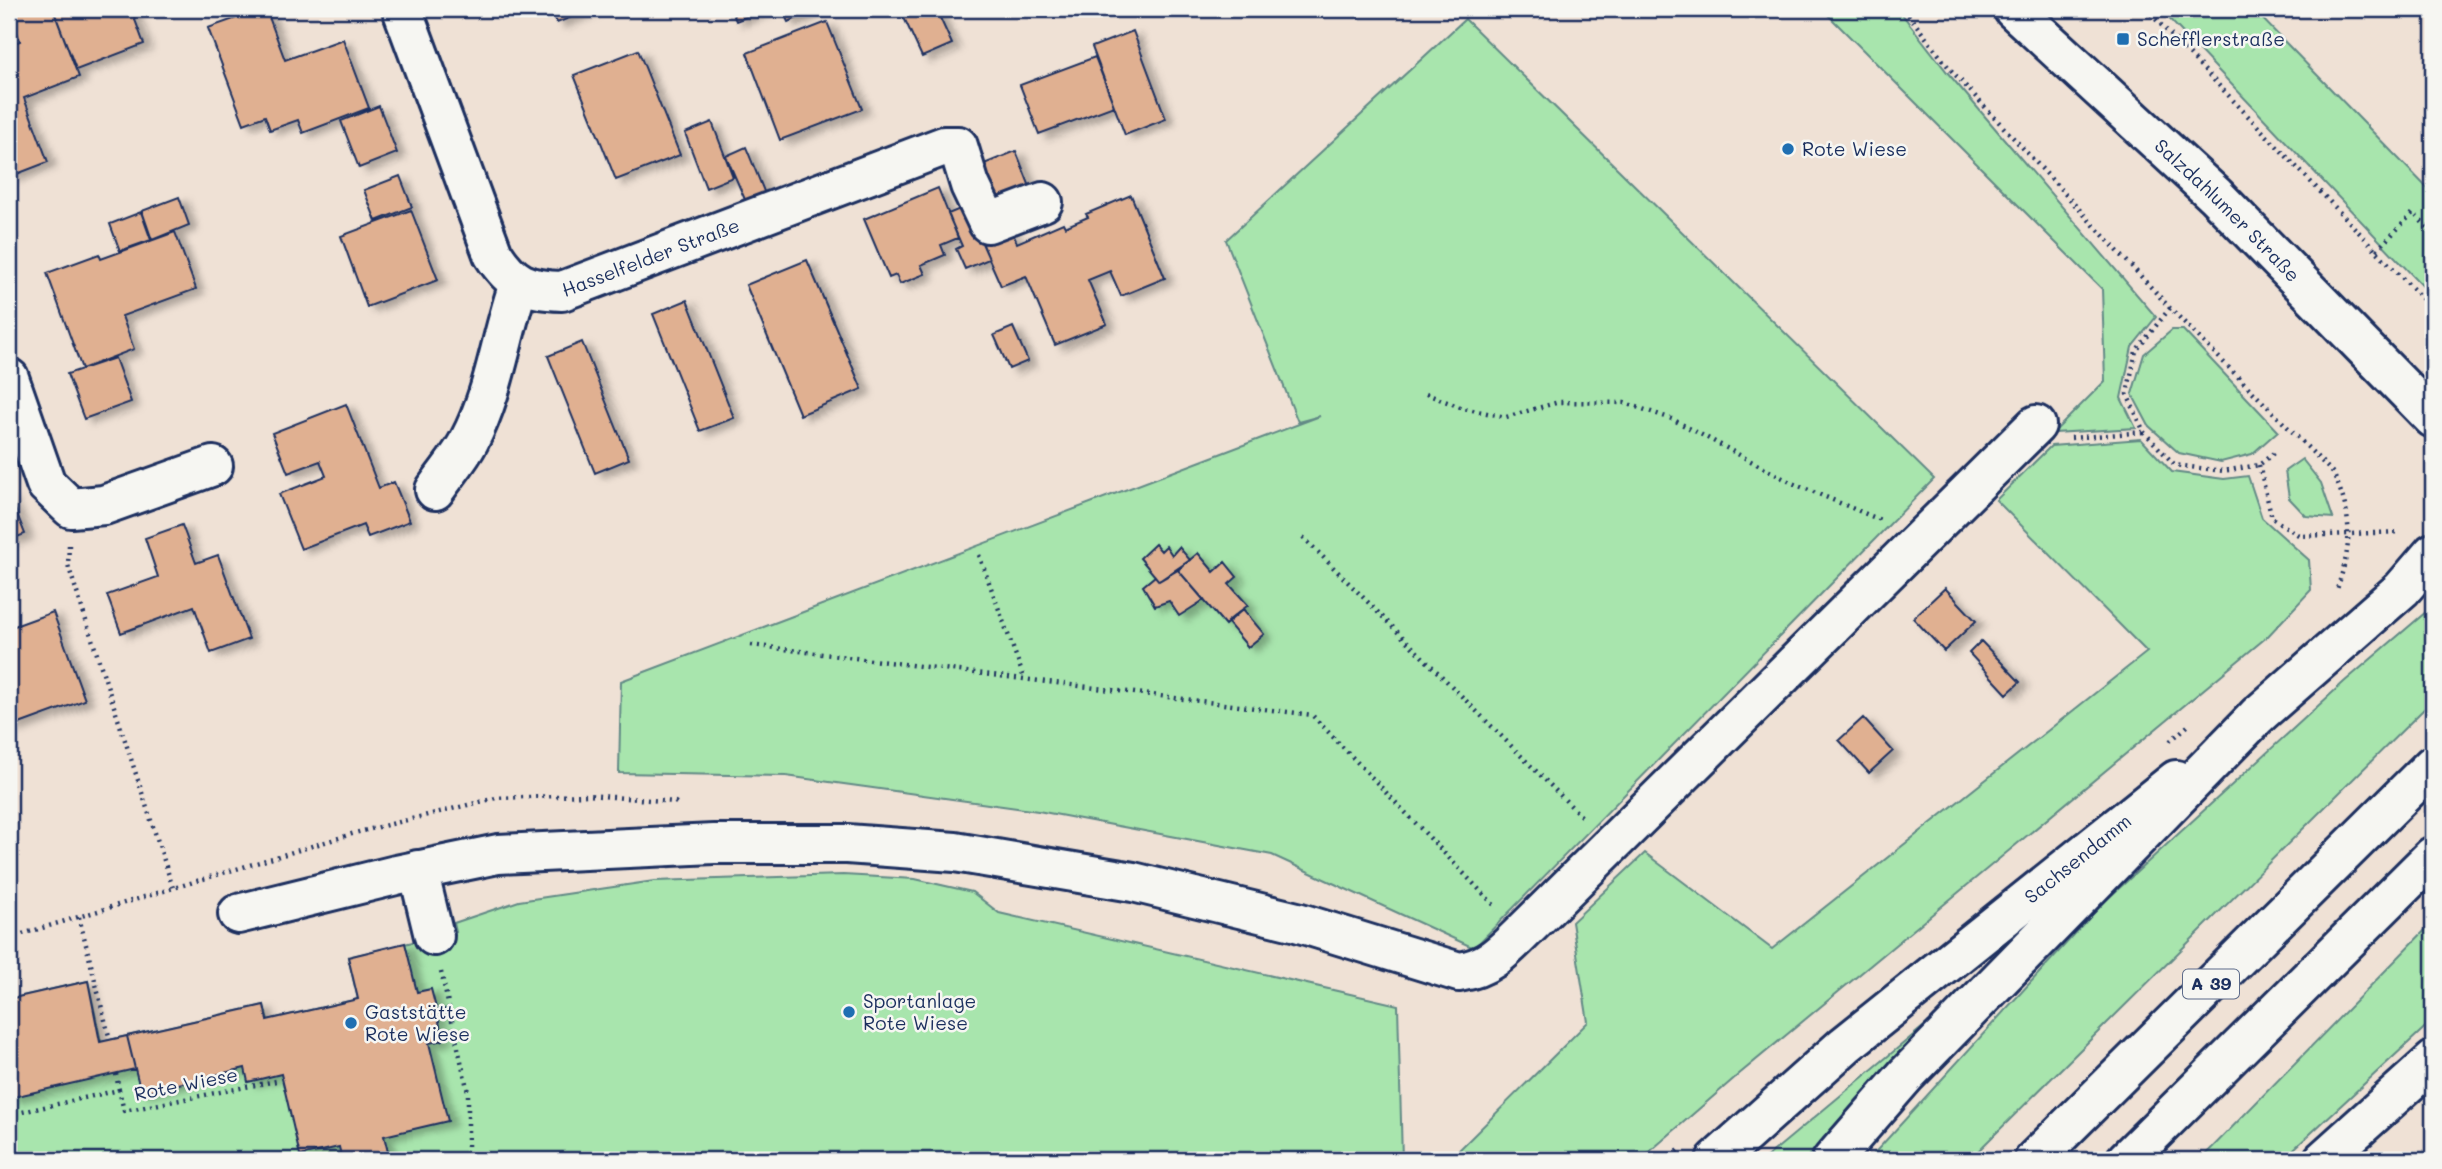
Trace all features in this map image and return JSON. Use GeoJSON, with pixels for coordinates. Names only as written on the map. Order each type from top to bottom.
{"type":"FeatureCollection","features":[{"type":"Feature","properties":{"kind":"main road"},"geometry":{"type":"LineString","coordinates":[[402,9],[493,254],[505,273],[519,284],[507,319],[495,373],[469,440],[435,491]]}},
{"type":"Feature","properties":{"kind":"main road","name":"Salzdahlumer Straße"},"geometry":{"type":"LineString","coordinates":[[2013,9],[2215,195],[2433,418]]}},
{"type":"Feature","properties":{"kind":"main road","name":"Hasselfelder Straße"},"geometry":{"type":"LineString","coordinates":[[519,284],[540,290],[562,291],[944,146],[958,146],[970,185],[988,223],[1043,202]]}},
{"type":"Feature","properties":{"kind":"main road"},"geometry":{"type":"LineString","coordinates":[[9,379],[46,484],[71,508],[104,505],[213,466]]}},
{"type":"Feature","properties":{"kind":"main road"},"geometry":{"type":"LineString","coordinates":[[237,914],[418,870],[498,854],[713,844],[847,844],[955,852],[1133,882],[1297,922],[1459,972],[1477,970],[1494,960],[1522,933],[2036,425]]}},
{"type":"Feature","properties":{"kind":"main road","name":"Sachsendamm"},"geometry":{"type":"LineString","coordinates":[[1716,1160],[1845,1045],[2258,715],[2392,598],[2422,545]]}},
{"type":"Feature","properties":{"kind":"main road"},"geometry":{"type":"LineString","coordinates":[[1832,1160],[1906,1075],[2258,715]]}},
{"type":"Feature","properties":{"kind":"main road","name":"A 39"},"geometry":{"type":"LineString","coordinates":[[2034,1160],[2433,765]]}},
{"type":"Feature","properties":{"kind":"main road"},"geometry":{"type":"LineString","coordinates":[[2126,1160],[2433,856]]}},
{"type":"Feature","properties":{"kind":"main road"},"geometry":{"type":"LineString","coordinates":[[418,870],[434,936]]}},
{"type":"Feature","properties":{"kind":"main road"},"geometry":{"type":"LineString","coordinates":[[2323,1160],[2433,1061]]}},
{"type":"Feature","properties":{"kind":"path"},"geometry":{"type":"LineString","coordinates":[[1904,9],[1950,69],[2169,308],[2333,473],[2346,501],[2350,532]]}},
{"type":"Feature","properties":{"kind":"path"},"geometry":{"type":"LineString","coordinates":[[2146,9],[2433,310]]}},
{"type":"Feature","properties":{"kind":"path"},"geometry":{"type":"LineString","coordinates":[[2377,250],[2413,213],[2433,233]]}},
{"type":"Feature","properties":{"kind":"path"},"geometry":{"type":"LineString","coordinates":[[2169,308],[2136,351],[2127,394],[2144,432],[2175,465],[2223,471],[2259,464],[2275,452]]}},
{"type":"Feature","properties":{"kind":"path"},"geometry":{"type":"LineString","coordinates":[[1426,394],[1463,408],[1506,416],[1559,402],[1625,403],[1672,419],[1792,483],[1891,524],[1928,533]]}},
{"type":"Feature","properties":{"kind":"path"},"geometry":{"type":"LineString","coordinates":[[2036,425],[2052,439],[2144,432]]}},
{"type":"Feature","properties":{"kind":"path"},"geometry":{"type":"LineString","coordinates":[[2259,464],[2272,518],[2300,536],[2399,532],[2422,545]]}},
{"type":"Feature","properties":{"kind":"path"},"geometry":{"type":"LineString","coordinates":[[71,508],[68,565],[173,888]]}},
{"type":"Feature","properties":{"kind":"path"},"geometry":{"type":"LineString","coordinates":[[1303,537],[1611,845]]}},
{"type":"Feature","properties":{"kind":"path"},"geometry":{"type":"LineString","coordinates":[[979,555],[1024,678]]}},
{"type":"Feature","properties":{"kind":"path"},"geometry":{"type":"LineString","coordinates":[[751,645],[1312,715],[1522,933]]}},
{"type":"Feature","properties":{"kind":"path"},"geometry":{"type":"LineString","coordinates":[[79,917],[110,1040]]}},
{"type":"Feature","properties":{"kind":"path"},"geometry":{"type":"LineString","coordinates":[[434,936],[468,1092],[468,1160]]}},
{"type":"Feature","properties":{"kind":"path"},"geometry":{"type":"LineString","coordinates":[[436,1012],[449,1009]]}},
{"type":"Feature","properties":{"kind":"path","name":"Rote Wiese"},"geometry":{"type":"LineString","coordinates":[[116,1074],[124,1111],[276,1081]]}},
{"type":"Feature","properties":{"kind":"path","name":"Rote Wiese"},"geometry":{"type":"LineString","coordinates":[[9,1115],[119,1090]]}},
{"type":"Feature","properties":{"kind":"green space"},"geometry":{"type":"Polygon","coordinates":[[[1822,9],[1898,9],[1947,72],[2156,317],[2132,347],[2121,398],[2136,428],[2053,433],[2105,381],[2102,289],[1822,9]]]}},
{"type":"Feature","properties":{"kind":"green space"},"geometry":{"type":"Polygon","coordinates":[[[2160,9],[2253,9],[2433,194],[2433,297],[2160,9]]]}},
{"type":"Feature","properties":{"kind":"green space"},"geometry":{"type":"Polygon","coordinates":[[[1465,19],[1934,479],[1474,948],[1272,855],[1038,811],[786,776],[619,773],[621,681],[1320,416],[1298,422],[1226,240],[1465,19]]]}},
{"type":"Feature","properties":{"kind":"green space"},"geometry":{"type":"Polygon","coordinates":[[[2172,330],[2183,330],[2278,431],[2252,454],[2221,462],[2179,453],[2149,426],[2132,394],[2144,354],[2172,330]]]}},
{"type":"Feature","properties":{"kind":"green space"},"geometry":{"type":"Polygon","coordinates":[[[2141,439],[2172,472],[2224,479],[2248,476],[2262,518],[2309,560],[2311,590],[2268,636],[1738,1075],[1640,1160],[1449,1160],[1588,1022],[1572,922],[1645,853],[1772,949],[2147,652],[1996,500],[2051,446],[2141,439]]]}},
{"type":"Feature","properties":{"kind":"green space"},"geometry":{"type":"Polygon","coordinates":[[[2302,459],[2321,483],[2333,518],[2306,516],[2289,498],[2285,471],[2302,459]]]}},
{"type":"Feature","properties":{"kind":"green space"},"geometry":{"type":"Polygon","coordinates":[[[2433,606],[2433,700],[1969,1160],[1868,1160],[2103,903],[2344,682],[2433,606]]]}},
{"type":"Feature","properties":{"kind":"green space","name":"Sportanlage Rote Wiese"},"geometry":{"type":"Polygon","coordinates":[[[843,875],[915,879],[972,892],[999,913],[1398,1005],[1402,1160],[9,1160],[9,999],[88,981],[101,1042],[264,1005],[268,1020],[358,999],[348,957],[456,932],[454,923],[519,901],[654,881],[843,875]]]}},
{"type":"Feature","properties":{"kind":"green space"},"geometry":{"type":"Polygon","coordinates":[[[2433,922],[2433,1020],[2282,1160],[2200,1160],[2433,922]]]}},
{"type":"Feature","properties":{"kind":"green space"},"geometry":{"type":"Polygon","coordinates":[[[1929,1022],[1805,1160],[1763,1160],[1929,1022]]]}},
{"type":"Feature","properties":{"kind":"building"},"geometry":{"type":"Polygon","coordinates":[[[9,9],[53,9],[79,77],[24,98],[48,162],[9,177],[9,45],[20,41],[9,9]]]}},
{"type":"Feature","properties":{"kind":"building"},"geometry":{"type":"Polygon","coordinates":[[[53,9],[131,9],[144,44],[76,70],[53,9]]]}},
{"type":"Feature","properties":{"kind":"building"},"geometry":{"type":"Polygon","coordinates":[[[266,9],[285,60],[343,39],[369,108],[303,133],[298,120],[270,130],[265,116],[244,124],[208,28],[266,9]]]}},
{"type":"Feature","properties":{"kind":"building"},"geometry":{"type":"Polygon","coordinates":[[[551,9],[591,9],[557,23],[551,9]]]}},
{"type":"Feature","properties":{"kind":"building"},"geometry":{"type":"Polygon","coordinates":[[[731,9],[766,9],[736,21],[731,9]]]}},
{"type":"Feature","properties":{"kind":"building"},"geometry":{"type":"Polygon","coordinates":[[[782,9],[819,9],[788,22],[782,9]]]}},
{"type":"Feature","properties":{"kind":"building"},"geometry":{"type":"Polygon","coordinates":[[[900,9],[936,9],[952,44],[922,57],[900,9]]]}},
{"type":"Feature","properties":{"kind":"building"},"geometry":{"type":"Polygon","coordinates":[[[827,22],[862,109],[780,140],[747,53],[827,22]]]}},
{"type":"Feature","properties":{"kind":"building"},"geometry":{"type":"Polygon","coordinates":[[[1133,31],[1166,119],[1125,135],[1092,47],[1133,31]]]}},
{"type":"Feature","properties":{"kind":"building"},"geometry":{"type":"Polygon","coordinates":[[[638,50],[680,155],[616,180],[574,75],[638,50]]]}},
{"type":"Feature","properties":{"kind":"building"},"geometry":{"type":"Polygon","coordinates":[[[1095,57],[1114,106],[1039,134],[1020,85],[1095,57]]]}},
{"type":"Feature","properties":{"kind":"building"},"geometry":{"type":"Polygon","coordinates":[[[379,106],[397,153],[359,168],[341,121],[379,106]]]}},
{"type":"Feature","properties":{"kind":"building"},"geometry":{"type":"Polygon","coordinates":[[[712,122],[733,177],[706,188],[685,133],[712,122]]]}},
{"type":"Feature","properties":{"kind":"building"},"geometry":{"type":"Polygon","coordinates":[[[746,147],[765,194],[746,202],[726,156],[746,147]]]}},
{"type":"Feature","properties":{"kind":"building"},"geometry":{"type":"Polygon","coordinates":[[[1016,151],[1030,187],[989,204],[974,168],[1016,151]]]}},
{"type":"Feature","properties":{"kind":"building"},"geometry":{"type":"Polygon","coordinates":[[[400,176],[412,207],[376,221],[364,190],[400,176]]]}},
{"type":"Feature","properties":{"kind":"building"},"geometry":{"type":"Polygon","coordinates":[[[938,188],[958,238],[941,245],[945,255],[921,265],[925,274],[900,284],[896,275],[889,278],[864,219],[938,188]]]}},
{"type":"Feature","properties":{"kind":"building"},"geometry":{"type":"Polygon","coordinates":[[[1131,195],[1165,278],[1121,296],[1110,271],[1088,280],[1107,324],[1055,345],[1026,276],[1001,286],[982,243],[1012,231],[1017,243],[1063,223],[1065,227],[1088,217],[1086,214],[1131,195]]]}},
{"type":"Feature","properties":{"kind":"building"},"geometry":{"type":"Polygon","coordinates":[[[179,197],[189,225],[152,240],[142,211],[179,197]]]}},
{"type":"Feature","properties":{"kind":"building"},"geometry":{"type":"Polygon","coordinates":[[[967,206],[989,259],[965,269],[956,249],[962,246],[948,214],[967,206]]]}},
{"type":"Feature","properties":{"kind":"building"},"geometry":{"type":"Polygon","coordinates":[[[411,210],[438,280],[367,307],[341,236],[411,210]]]}},
{"type":"Feature","properties":{"kind":"building"},"geometry":{"type":"Polygon","coordinates":[[[141,212],[151,240],[120,251],[110,224],[141,212]]]}},
{"type":"Feature","properties":{"kind":"building"},"geometry":{"type":"Polygon","coordinates":[[[175,232],[196,289],[122,316],[134,349],[82,369],[47,273],[99,254],[101,259],[175,232]]]}},
{"type":"Feature","properties":{"kind":"building"},"geometry":{"type":"Polygon","coordinates":[[[807,260],[862,389],[800,415],[746,285],[807,260]]]}},
{"type":"Feature","properties":{"kind":"building"},"geometry":{"type":"Polygon","coordinates":[[[687,300],[734,418],[700,431],[653,314],[687,300]]]}},
{"type":"Feature","properties":{"kind":"building"},"geometry":{"type":"Polygon","coordinates":[[[1013,327],[1028,361],[1009,369],[994,335],[1013,327]]]}},
{"type":"Feature","properties":{"kind":"building"},"geometry":{"type":"Polygon","coordinates":[[[582,342],[629,459],[595,473],[548,356],[582,342]]]}},
{"type":"Feature","properties":{"kind":"building"},"geometry":{"type":"Polygon","coordinates":[[[115,358],[131,402],[84,419],[67,374],[115,358]]]}},
{"type":"Feature","properties":{"kind":"building"},"geometry":{"type":"Polygon","coordinates":[[[346,404],[379,488],[394,482],[410,521],[368,537],[363,525],[301,549],[279,494],[326,476],[320,461],[288,473],[272,433],[346,404]]]}},
{"type":"Feature","properties":{"kind":"building"},"geometry":{"type":"Polygon","coordinates":[[[9,494],[25,534],[9,540],[9,494]]]}},
{"type":"Feature","properties":{"kind":"building"},"geometry":{"type":"Polygon","coordinates":[[[182,525],[196,563],[218,555],[249,639],[211,653],[194,606],[121,633],[107,595],[158,577],[145,538],[182,525]]]}},
{"type":"Feature","properties":{"kind":"building"},"geometry":{"type":"Polygon","coordinates":[[[1155,544],[1161,551],[1166,546],[1172,555],[1179,547],[1190,560],[1159,581],[1140,558],[1155,544]]]}},
{"type":"Feature","properties":{"kind":"building"},"geometry":{"type":"Polygon","coordinates":[[[1198,553],[1214,572],[1225,562],[1237,577],[1229,584],[1248,605],[1225,625],[1178,570],[1198,553]]]}},
{"type":"Feature","properties":{"kind":"building"},"geometry":{"type":"Polygon","coordinates":[[[1178,570],[1204,600],[1179,616],[1169,601],[1155,606],[1143,586],[1155,576],[1159,581],[1178,570]]]}},
{"type":"Feature","properties":{"kind":"building"},"geometry":{"type":"Polygon","coordinates":[[[1945,588],[1976,621],[1944,651],[1913,618],[1945,588]]]}},
{"type":"Feature","properties":{"kind":"building"},"geometry":{"type":"Polygon","coordinates":[[[1243,609],[1264,634],[1248,647],[1227,622],[1243,609]]]}},
{"type":"Feature","properties":{"kind":"building"},"geometry":{"type":"Polygon","coordinates":[[[53,612],[85,700],[11,727],[9,628],[53,612]]]}},
{"type":"Feature","properties":{"kind":"building"},"geometry":{"type":"Polygon","coordinates":[[[1981,641],[2020,682],[2007,694],[1969,653],[1981,641]]]}},
{"type":"Feature","properties":{"kind":"building"},"geometry":{"type":"Polygon","coordinates":[[[1863,718],[1893,751],[1869,773],[1839,740],[1863,718]]]}},
{"type":"Feature","properties":{"kind":"building"},"geometry":{"type":"Polygon","coordinates":[[[405,943],[417,992],[431,989],[437,1012],[443,1040],[429,1043],[448,1121],[384,1136],[390,1160],[342,1160],[339,1147],[300,1156],[281,1074],[248,1082],[245,1068],[141,1093],[127,1036],[264,1005],[267,1020],[358,999],[348,957],[405,943]]]}},
{"type":"Feature","properties":{"kind":"building"},"geometry":{"type":"Polygon","coordinates":[[[88,981],[100,1042],[127,1036],[135,1069],[9,1098],[9,999],[88,981]]]}},
{"type":"Feature","properties":{"kind":"place","name":"Schefflerstraße"},"geometry":{"type":"Point","coordinates":[2123,39]}},
{"type":"Feature","properties":{"kind":"place","name":"Rote Wiese"},"geometry":{"type":"Point","coordinates":[1788,149]}},
{"type":"Feature","properties":{"kind":"place","name":"Sportanlage Rote Wiese"},"geometry":{"type":"Point","coordinates":[849,1012]}},
{"type":"Feature","properties":{"kind":"place","name":"Gaststätte Rote Wiese"},"geometry":{"type":"Point","coordinates":[351,1023]}}]}
